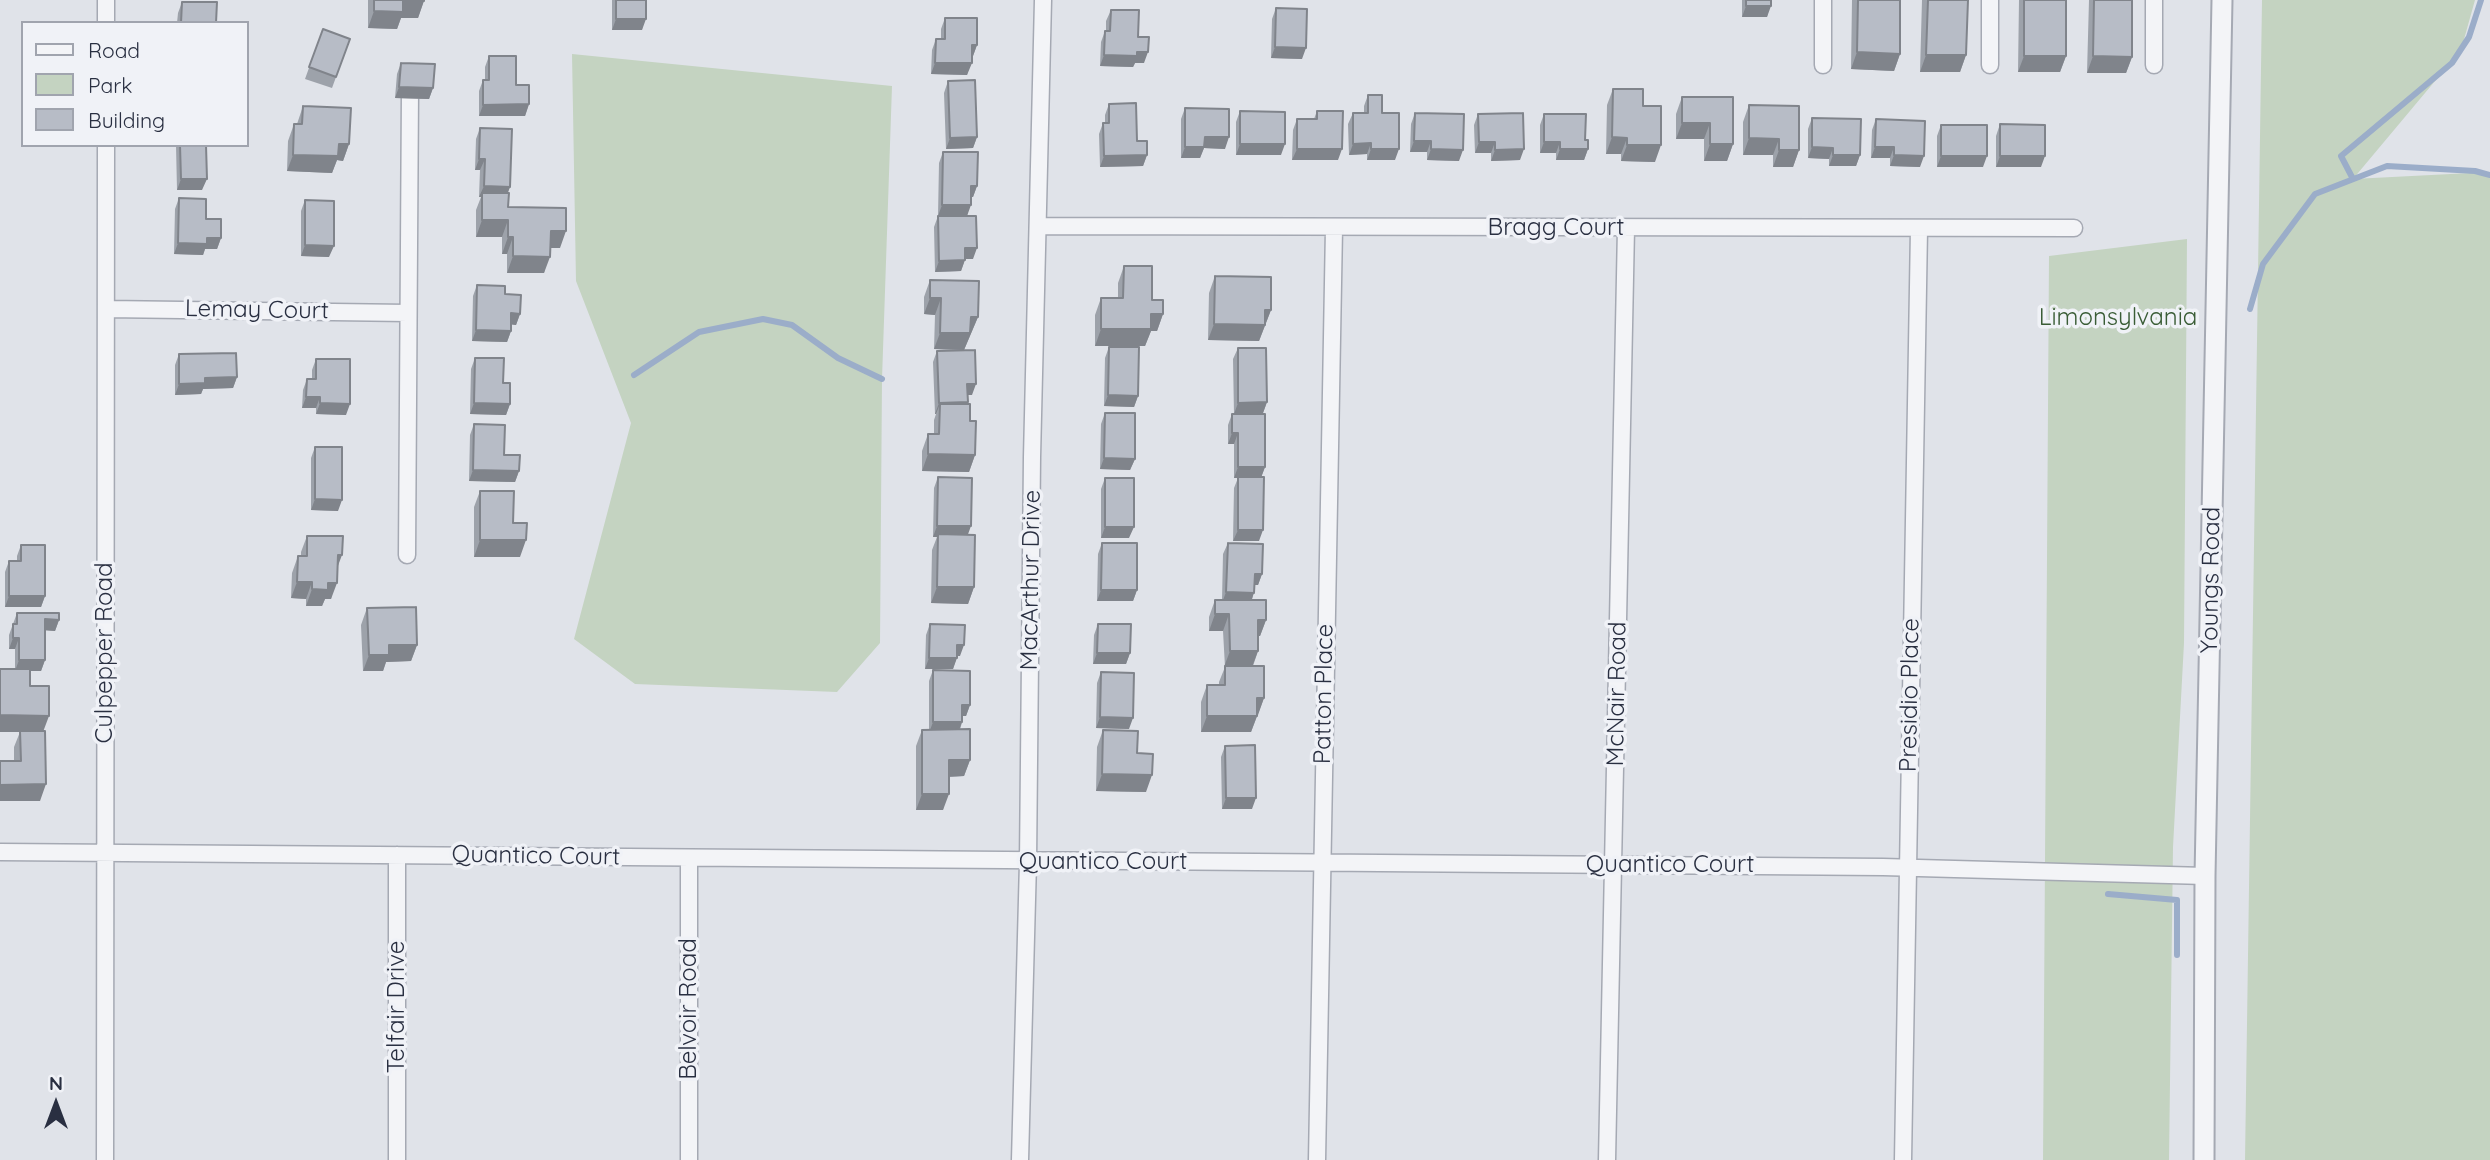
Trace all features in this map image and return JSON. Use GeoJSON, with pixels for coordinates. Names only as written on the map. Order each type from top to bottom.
{"type":"FeatureCollection","features":[{"type":"Feature","properties":{"kind":"street"},"geometry":{"type":"LineString","coordinates":[[106,0],[106,21]]}},
{"type":"Feature","properties":{"kind":"street","name":"MacArthur Drive"},"geometry":{"type":"LineString","coordinates":[[1020,1160],[1043,0]]}},
{"type":"Feature","properties":{"kind":"street"},"geometry":{"type":"LineString","coordinates":[[1823,65],[1824,0]]}},
{"type":"Feature","properties":{"kind":"street"},"geometry":{"type":"LineString","coordinates":[[1990,0],[1990,65]]}},
{"type":"Feature","properties":{"kind":"street"},"geometry":{"type":"LineString","coordinates":[[2154,0],[2154,65]]}},
{"type":"Feature","properties":{"kind":"street","name":"Youngs Road"},"geometry":{"type":"LineString","coordinates":[[2204,1160],[2205,876],[2222,0]]}},
{"type":"Feature","properties":{"kind":"street"},"geometry":{"type":"LineString","coordinates":[[407,555],[410,90]]}},
{"type":"Feature","properties":{"kind":"street","name":"Culpepper Road"},"geometry":{"type":"LineString","coordinates":[[105,1160],[106,147]]}},
{"type":"Feature","properties":{"kind":"street","name":"Bragg Court"},"geometry":{"type":"LineString","coordinates":[[1038,226],[2074,228]]}},
{"type":"Feature","properties":{"kind":"street","name":"Patton Place"},"geometry":{"type":"LineString","coordinates":[[1317,1160],[1334,228]]}},
{"type":"Feature","properties":{"kind":"street","name":"McNair Road"},"geometry":{"type":"LineString","coordinates":[[1607,1160],[1626,228]]}},
{"type":"Feature","properties":{"kind":"street","name":"Presidio Place"},"geometry":{"type":"LineString","coordinates":[[1903,1160],[1919,229]]}},
{"type":"Feature","properties":{"kind":"street","name":"Lemay Court"},"geometry":{"type":"LineString","coordinates":[[107,309],[408,313]]}},
{"type":"Feature","properties":{"kind":"street","name":"Quantico Court"},"geometry":{"type":"LineString","coordinates":[[0,852],[1907,868],[2205,876]]}},
{"type":"Feature","properties":{"kind":"street","name":"Telfair Drive"},"geometry":{"type":"LineString","coordinates":[[397,855],[397,1160]]}},
{"type":"Feature","properties":{"kind":"street","name":"Belvoir Road"},"geometry":{"type":"LineString","coordinates":[[689,1160],[690,858]]}},
{"type":"Feature","properties":{"kind":"green space"},"geometry":{"type":"Polygon","coordinates":[[[2262,0],[2475,0],[2461,50],[2353,179],[2490,172],[2490,1160],[2245,1160],[2262,0]]]}},
{"type":"Feature","properties":{"kind":"green space"},"geometry":{"type":"Polygon","coordinates":[[[572,54],[892,86],[882,379],[880,643],[837,692],[635,684],[574,639],[631,423],[576,281],[572,54]]]}},
{"type":"Feature","properties":{"kind":"green space","name":"Limonsylvania"},"geometry":{"type":"Polygon","coordinates":[[[2187,239],[2184,643],[2173,847],[2169,1160],[2043,1160],[2049,256],[2187,239]]]}},
{"type":"Feature","properties":{"kind":"building"},"geometry":{"type":"Polygon","coordinates":[[[374,0],[424,1],[403,1],[403,12],[374,11],[374,0]]]}},
{"type":"Feature","properties":{"kind":"building"},"geometry":{"type":"Polygon","coordinates":[[[616,0],[646,0],[646,19],[616,19],[616,0]]]}},
{"type":"Feature","properties":{"kind":"building"},"geometry":{"type":"Polygon","coordinates":[[[1746,0],[1771,0],[1771,6],[1746,6],[1746,0]]]}},
{"type":"Feature","properties":{"kind":"building"},"geometry":{"type":"Polygon","coordinates":[[[1858,0],[1900,0],[1900,54],[1857,52],[1858,0]]]}},
{"type":"Feature","properties":{"kind":"building"},"geometry":{"type":"Polygon","coordinates":[[[1928,0],[1968,0],[1966,55],[1926,55],[1928,0]]]}},
{"type":"Feature","properties":{"kind":"building"},"geometry":{"type":"Polygon","coordinates":[[[2024,0],[2066,0],[2066,56],[2024,56],[2024,0]]]}},
{"type":"Feature","properties":{"kind":"building"},"geometry":{"type":"Polygon","coordinates":[[[2094,0],[2132,0],[2132,57],[2093,56],[2094,0]]]}},
{"type":"Feature","properties":{"kind":"building"},"geometry":{"type":"Polygon","coordinates":[[[182,2],[217,2],[216,21],[181,21],[182,2]]]}},
{"type":"Feature","properties":{"kind":"building"},"geometry":{"type":"Polygon","coordinates":[[[1276,8],[1307,9],[1306,48],[1275,47],[1276,8]]]}},
{"type":"Feature","properties":{"kind":"building"},"geometry":{"type":"Polygon","coordinates":[[[1111,10],[1139,10],[1138,37],[1149,37],[1148,52],[1137,52],[1137,56],[1104,55],[1105,31],[1110,31],[1111,10]]]}},
{"type":"Feature","properties":{"kind":"building"},"geometry":{"type":"Polygon","coordinates":[[[945,18],[977,18],[977,45],[972,45],[972,63],[935,63],[936,39],[945,39],[945,18]]]}},
{"type":"Feature","properties":{"kind":"building"},"geometry":{"type":"Polygon","coordinates":[[[323,29],[350,39],[336,77],[309,67],[323,29]]]}},
{"type":"Feature","properties":{"kind":"building"},"geometry":{"type":"Polygon","coordinates":[[[489,56],[516,56],[516,85],[529,85],[529,104],[483,105],[483,80],[489,80],[489,56]]]}},
{"type":"Feature","properties":{"kind":"building"},"geometry":{"type":"Polygon","coordinates":[[[401,63],[435,64],[433,88],[399,87],[401,63]]]}},
{"type":"Feature","properties":{"kind":"building"},"geometry":{"type":"Polygon","coordinates":[[[975,80],[977,137],[950,138],[948,81],[975,80]]]}},
{"type":"Feature","properties":{"kind":"building"},"geometry":{"type":"Polygon","coordinates":[[[1613,89],[1643,89],[1643,106],[1661,106],[1661,145],[1627,145],[1627,138],[1612,137],[1613,89]]]}},
{"type":"Feature","properties":{"kind":"building"},"geometry":{"type":"Polygon","coordinates":[[[1368,95],[1382,95],[1382,113],[1399,113],[1399,149],[1371,149],[1371,143],[1353,144],[1353,113],[1368,113],[1368,95]]]}},
{"type":"Feature","properties":{"kind":"building"},"geometry":{"type":"Polygon","coordinates":[[[1682,97],[1733,97],[1733,144],[1710,144],[1710,123],[1682,123],[1682,97]]]}},
{"type":"Feature","properties":{"kind":"building"},"geometry":{"type":"Polygon","coordinates":[[[1136,103],[1137,141],[1147,141],[1147,155],[1104,156],[1103,123],[1109,123],[1109,104],[1136,103]]]}},
{"type":"Feature","properties":{"kind":"building"},"geometry":{"type":"Polygon","coordinates":[[[1749,105],[1799,106],[1799,150],[1779,150],[1779,139],[1749,138],[1749,105]]]}},
{"type":"Feature","properties":{"kind":"building"},"geometry":{"type":"Polygon","coordinates":[[[303,106],[351,108],[349,144],[339,144],[338,156],[293,155],[294,124],[302,124],[303,106]]]}},
{"type":"Feature","properties":{"kind":"building"},"geometry":{"type":"Polygon","coordinates":[[[1185,108],[1229,109],[1229,137],[1205,137],[1204,147],[1185,147],[1185,108]]]}},
{"type":"Feature","properties":{"kind":"building"},"geometry":{"type":"Polygon","coordinates":[[[1240,111],[1285,112],[1285,144],[1240,144],[1240,111]]]}},
{"type":"Feature","properties":{"kind":"building"},"geometry":{"type":"Polygon","coordinates":[[[1317,111],[1343,111],[1342,149],[1297,149],[1297,119],[1317,119],[1317,111]]]}},
{"type":"Feature","properties":{"kind":"building"},"geometry":{"type":"Polygon","coordinates":[[[1415,113],[1464,114],[1463,150],[1431,149],[1431,141],[1414,141],[1415,113]]]}},
{"type":"Feature","properties":{"kind":"building"},"geometry":{"type":"Polygon","coordinates":[[[1523,113],[1524,149],[1495,150],[1495,142],[1479,142],[1478,114],[1523,113]]]}},
{"type":"Feature","properties":{"kind":"building"},"geometry":{"type":"Polygon","coordinates":[[[1544,114],[1586,114],[1585,140],[1588,140],[1588,149],[1560,149],[1560,142],[1544,142],[1544,114]]]}},
{"type":"Feature","properties":{"kind":"building"},"geometry":{"type":"Polygon","coordinates":[[[1812,118],[1861,119],[1860,155],[1833,155],[1833,148],[1812,147],[1812,118]]]}},
{"type":"Feature","properties":{"kind":"building"},"geometry":{"type":"Polygon","coordinates":[[[1876,119],[1925,121],[1924,156],[1894,155],[1894,147],[1875,147],[1876,119]]]}},
{"type":"Feature","properties":{"kind":"building"},"geometry":{"type":"Polygon","coordinates":[[[2000,124],[2045,125],[2045,156],[2000,156],[2000,124]]]}},
{"type":"Feature","properties":{"kind":"building"},"geometry":{"type":"Polygon","coordinates":[[[1941,125],[1987,125],[1987,156],[1941,156],[1941,125]]]}},
{"type":"Feature","properties":{"kind":"building"},"geometry":{"type":"Polygon","coordinates":[[[480,128],[512,129],[510,187],[484,186],[485,159],[479,159],[480,128]]]}},
{"type":"Feature","properties":{"kind":"building"},"geometry":{"type":"Polygon","coordinates":[[[180,147],[206,147],[207,179],[181,179],[180,147]]]}},
{"type":"Feature","properties":{"kind":"building"},"geometry":{"type":"Polygon","coordinates":[[[943,152],[978,152],[977,186],[971,186],[971,205],[942,205],[943,152]]]}},
{"type":"Feature","properties":{"kind":"building"},"geometry":{"type":"Polygon","coordinates":[[[482,193],[509,193],[508,207],[566,208],[566,231],[551,231],[550,257],[513,256],[513,237],[508,237],[508,220],[482,220],[482,193]]]}},
{"type":"Feature","properties":{"kind":"building"},"geometry":{"type":"Polygon","coordinates":[[[179,198],[206,199],[206,219],[221,219],[221,238],[207,238],[207,244],[178,243],[179,198]]]}},
{"type":"Feature","properties":{"kind":"building"},"geometry":{"type":"Polygon","coordinates":[[[305,200],[334,201],[334,246],[305,245],[305,200]]]}},
{"type":"Feature","properties":{"kind":"building"},"geometry":{"type":"Polygon","coordinates":[[[938,216],[976,216],[977,248],[965,248],[965,260],[939,261],[938,216]]]}},
{"type":"Feature","properties":{"kind":"building"},"geometry":{"type":"Polygon","coordinates":[[[1124,266],[1152,266],[1152,300],[1163,300],[1163,314],[1151,314],[1151,329],[1101,329],[1101,298],[1123,298],[1124,266]]]}},
{"type":"Feature","properties":{"kind":"building"},"geometry":{"type":"Polygon","coordinates":[[[1215,276],[1271,277],[1271,310],[1265,310],[1265,325],[1214,324],[1215,276]]]}},
{"type":"Feature","properties":{"kind":"building"},"geometry":{"type":"Polygon","coordinates":[[[930,280],[979,281],[978,317],[971,317],[970,333],[940,333],[941,298],[930,298],[930,280]]]}},
{"type":"Feature","properties":{"kind":"building"},"geometry":{"type":"Polygon","coordinates":[[[477,285],[505,286],[505,294],[521,295],[520,314],[511,313],[511,331],[476,330],[477,285]]]}},
{"type":"Feature","properties":{"kind":"building"},"geometry":{"type":"Polygon","coordinates":[[[1109,347],[1139,347],[1138,396],[1108,395],[1109,347]]]}},
{"type":"Feature","properties":{"kind":"building"},"geometry":{"type":"Polygon","coordinates":[[[1238,348],[1266,348],[1267,402],[1238,403],[1238,348]]]}},
{"type":"Feature","properties":{"kind":"building"},"geometry":{"type":"Polygon","coordinates":[[[975,350],[976,384],[967,384],[968,402],[939,403],[937,351],[975,350]]]}},
{"type":"Feature","properties":{"kind":"building"},"geometry":{"type":"Polygon","coordinates":[[[236,353],[237,377],[205,378],[205,383],[179,384],[179,354],[236,353]]]}},
{"type":"Feature","properties":{"kind":"building"},"geometry":{"type":"Polygon","coordinates":[[[475,358],[504,358],[503,383],[510,383],[510,404],[474,403],[475,358]]]}},
{"type":"Feature","properties":{"kind":"building"},"geometry":{"type":"Polygon","coordinates":[[[316,359],[350,359],[350,404],[320,403],[320,397],[306,397],[307,379],[316,379],[316,359]]]}},
{"type":"Feature","properties":{"kind":"building"},"geometry":{"type":"Polygon","coordinates":[[[940,404],[970,404],[970,421],[976,421],[975,455],[928,454],[928,434],[939,434],[940,404]]]}},
{"type":"Feature","properties":{"kind":"building"},"geometry":{"type":"Polygon","coordinates":[[[1105,413],[1135,413],[1135,459],[1104,458],[1105,413]]]}},
{"type":"Feature","properties":{"kind":"building"},"geometry":{"type":"Polygon","coordinates":[[[1232,414],[1265,414],[1265,467],[1238,467],[1238,433],[1232,433],[1232,414]]]}},
{"type":"Feature","properties":{"kind":"building"},"geometry":{"type":"Polygon","coordinates":[[[474,424],[505,425],[504,455],[520,455],[519,471],[473,470],[474,424]]]}},
{"type":"Feature","properties":{"kind":"building"},"geometry":{"type":"Polygon","coordinates":[[[315,447],[342,447],[342,500],[315,499],[315,447]]]}},
{"type":"Feature","properties":{"kind":"building"},"geometry":{"type":"Polygon","coordinates":[[[938,477],[972,478],[971,526],[937,526],[938,477]]]}},
{"type":"Feature","properties":{"kind":"building"},"geometry":{"type":"Polygon","coordinates":[[[1238,477],[1264,477],[1263,530],[1238,530],[1238,477]]]}},
{"type":"Feature","properties":{"kind":"building"},"geometry":{"type":"Polygon","coordinates":[[[1105,478],[1134,478],[1134,527],[1105,527],[1105,478]]]}},
{"type":"Feature","properties":{"kind":"building"},"geometry":{"type":"Polygon","coordinates":[[[480,491],[514,491],[513,523],[527,523],[526,540],[480,540],[480,491]]]}},
{"type":"Feature","properties":{"kind":"building"},"geometry":{"type":"Polygon","coordinates":[[[938,534],[975,535],[974,587],[937,587],[938,534]]]}},
{"type":"Feature","properties":{"kind":"building"},"geometry":{"type":"Polygon","coordinates":[[[307,536],[343,536],[342,555],[338,555],[337,583],[328,583],[328,590],[312,589],[312,582],[297,582],[298,556],[307,556],[307,536]]]}},
{"type":"Feature","properties":{"kind":"building"},"geometry":{"type":"Polygon","coordinates":[[[1102,543],[1137,543],[1137,590],[1101,590],[1102,543]]]}},
{"type":"Feature","properties":{"kind":"building"},"geometry":{"type":"Polygon","coordinates":[[[1228,543],[1263,544],[1262,574],[1255,574],[1254,593],[1226,592],[1228,543]]]}},
{"type":"Feature","properties":{"kind":"building"},"geometry":{"type":"Polygon","coordinates":[[[21,545],[45,545],[45,596],[9,596],[9,561],[21,561],[21,545]]]}},
{"type":"Feature","properties":{"kind":"building"},"geometry":{"type":"Polygon","coordinates":[[[1215,600],[1266,600],[1266,620],[1258,620],[1258,651],[1230,651],[1229,614],[1215,614],[1215,600]]]}},
{"type":"Feature","properties":{"kind":"building"},"geometry":{"type":"Polygon","coordinates":[[[416,607],[417,645],[389,645],[389,655],[369,655],[367,608],[416,607]]]}},
{"type":"Feature","properties":{"kind":"building"},"geometry":{"type":"Polygon","coordinates":[[[17,613],[59,613],[59,620],[45,619],[45,660],[19,660],[19,638],[13,638],[13,624],[17,624],[17,613]]]}},
{"type":"Feature","properties":{"kind":"building"},"geometry":{"type":"Polygon","coordinates":[[[930,624],[965,625],[964,645],[957,645],[957,658],[929,658],[930,624]]]}},
{"type":"Feature","properties":{"kind":"building"},"geometry":{"type":"Polygon","coordinates":[[[1098,624],[1131,624],[1130,653],[1097,653],[1098,624]]]}},
{"type":"Feature","properties":{"kind":"building"},"geometry":{"type":"Polygon","coordinates":[[[1225,666],[1264,666],[1264,698],[1257,698],[1257,716],[1207,716],[1207,685],[1225,685],[1225,666]]]}},
{"type":"Feature","properties":{"kind":"building"},"geometry":{"type":"Polygon","coordinates":[[[0,669],[30,669],[30,686],[49,686],[49,716],[0,715],[0,669]]]}},
{"type":"Feature","properties":{"kind":"building"},"geometry":{"type":"Polygon","coordinates":[[[933,670],[970,671],[970,705],[962,705],[962,722],[933,722],[933,670]]]}},
{"type":"Feature","properties":{"kind":"building"},"geometry":{"type":"Polygon","coordinates":[[[1101,672],[1134,673],[1133,718],[1100,717],[1101,672]]]}},
{"type":"Feature","properties":{"kind":"building"},"geometry":{"type":"Polygon","coordinates":[[[970,729],[970,760],[949,760],[949,794],[922,794],[922,730],[970,729]]]}},
{"type":"Feature","properties":{"kind":"building"},"geometry":{"type":"Polygon","coordinates":[[[1103,730],[1138,731],[1137,753],[1153,754],[1152,775],[1102,774],[1103,730]]]}},
{"type":"Feature","properties":{"kind":"building"},"geometry":{"type":"Polygon","coordinates":[[[20,731],[45,731],[46,784],[0,785],[0,761],[21,761],[20,731]]]}},
{"type":"Feature","properties":{"kind":"building"},"geometry":{"type":"Polygon","coordinates":[[[1255,745],[1256,798],[1226,798],[1225,746],[1255,745]]]}},
{"type":"Feature","properties":{"kind":"waterway"},"geometry":{"type":"LineString","coordinates":[[2353,179],[2341,156],[2452,63],[2469,37],[2481,0]]}},
{"type":"Feature","properties":{"kind":"waterway"},"geometry":{"type":"LineString","coordinates":[[2250,309],[2263,264],[2315,194],[2387,166],[2475,171],[2490,175]]}},
{"type":"Feature","properties":{"kind":"waterway"},"geometry":{"type":"LineString","coordinates":[[634,375],[699,332],[763,319],[792,325],[838,358],[882,379]]}},
{"type":"Feature","properties":{"kind":"waterway"},"geometry":{"type":"LineString","coordinates":[[2108,894],[2177,900],[2177,955]]}}]}
